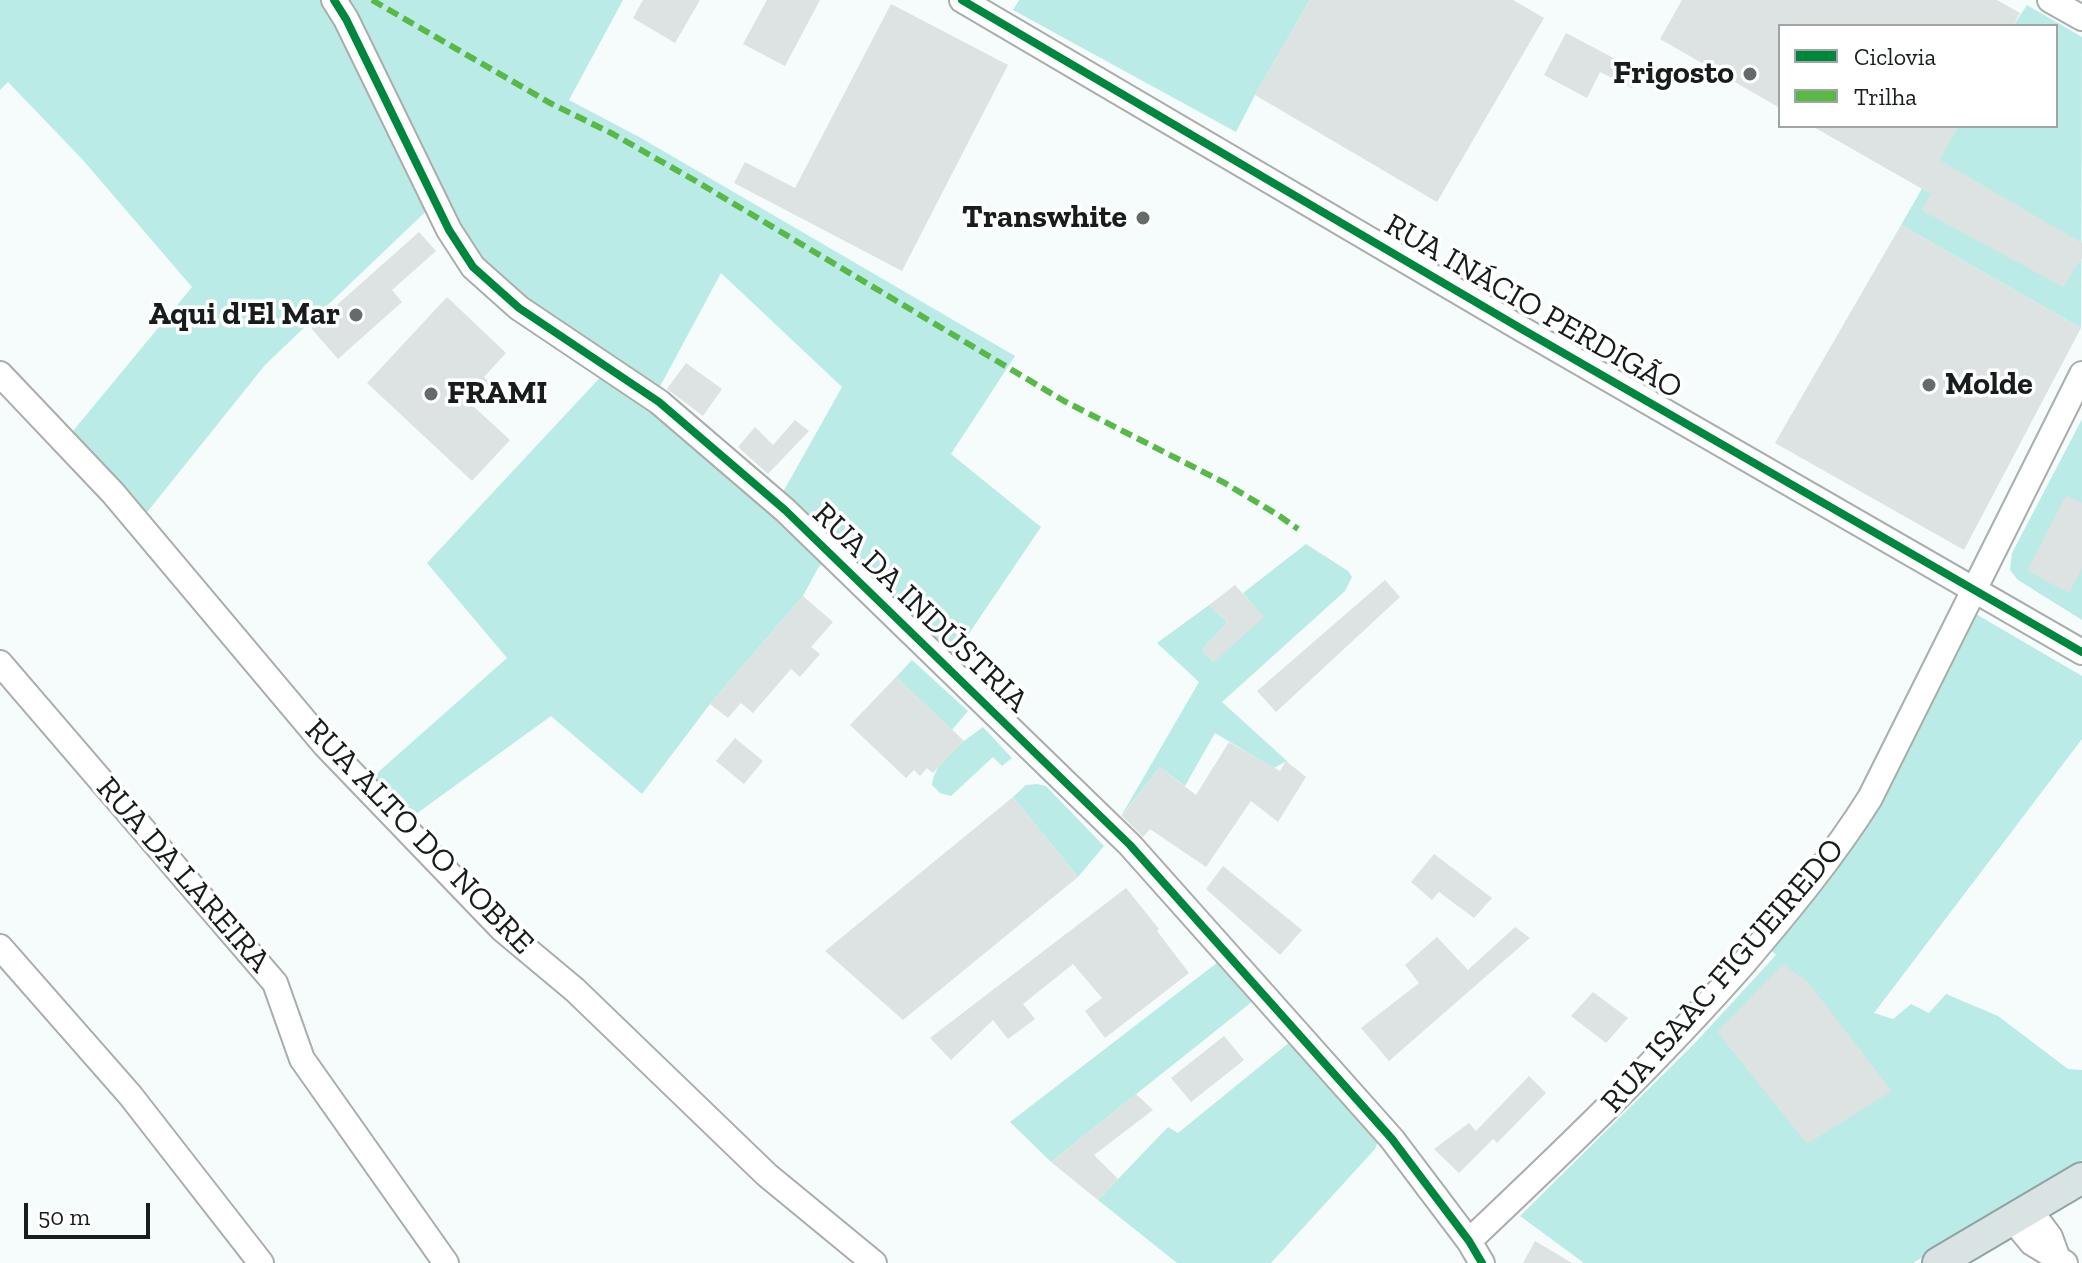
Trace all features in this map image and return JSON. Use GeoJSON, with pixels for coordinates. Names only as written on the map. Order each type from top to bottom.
{"type":"FeatureCollection","features":[{"type":"Feature","properties":{"kind":"main road"},"geometry":{"type":"LineString","coordinates":[[1938,1263],[2082,1178]]}},
{"type":"Feature","properties":{"kind":"street","name":"RUA DA INDÚSTRIA"},"geometry":{"type":"LineString","coordinates":[[334,0],[449,230],[473,267],[519,308],[659,402],[785,510],[1130,845],[1392,1139],[1469,1241],[1482,1263]]}},
{"type":"Feature","properties":{"kind":"street","name":"RUA INÁCIO PERDIGÃO"},"geometry":{"type":"LineString","coordinates":[[962,0],[1520,328],[2082,652]]}},
{"type":"Feature","properties":{"kind":"street"},"geometry":{"type":"LineString","coordinates":[[2050,0],[2082,18]]}},
{"type":"Feature","properties":{"kind":"street","name":"RUA ALTO DO NOBRE"},"geometry":{"type":"LineString","coordinates":[[0,374],[113,493],[325,745],[502,929],[575,990],[767,1175],[874,1263]]}},
{"type":"Feature","properties":{"kind":"street","name":"RUA ISAAC FIGUEIREDO"},"geometry":{"type":"LineString","coordinates":[[1469,1241],[1597,1121],[1679,1037],[1772,930],[1836,850],[1870,798],[2082,374]]}},
{"type":"Feature","properties":{"kind":"street","name":"RUA DA LAREIRA"},"geometry":{"type":"LineString","coordinates":[[0,663],[275,983],[302,1059],[446,1263]]}},
{"type":"Feature","properties":{"kind":"street"},"geometry":{"type":"LineString","coordinates":[[0,947],[130,1095],[261,1263]]}},
{"type":"Feature","properties":{"kind":"street"},"geometry":{"type":"LineString","coordinates":[[2021,1214],[2032,1243],[2061,1261]]}},
{"type":"Feature","properties":{"kind":"shaded area"},"geometry":{"type":"Polygon","coordinates":[[[0,0],[623,0],[569,100],[641,138],[1015,356],[951,454],[1041,527],[949,663],[778,501],[842,387],[721,273],[656,394],[553,321],[481,259],[441,197],[265,365],[140,521],[68,437],[192,287],[82,159],[8,82],[0,90],[0,0]]]}},
{"type":"Feature","properties":{"kind":"shaded area"},"geometry":{"type":"Polygon","coordinates":[[[1019,0],[1310,0],[1236,132],[1013,10],[1019,0]]]}},
{"type":"Feature","properties":{"kind":"shaded area"},"geometry":{"type":"Polygon","coordinates":[[[2027,5],[2082,37],[2081,328],[1901,225],[1957,128],[2058,128],[2058,24],[2014,24],[2027,5]]]}},
{"type":"Feature","properties":{"kind":"shaded area"},"geometry":{"type":"Polygon","coordinates":[[[608,369],[829,556],[818,568],[803,596],[710,704],[642,794],[551,716],[405,822],[367,782],[507,658],[427,563],[608,369]]]}},
{"type":"Feature","properties":{"kind":"shaded area"},"geometry":{"type":"Polygon","coordinates":[[[2082,419],[2082,620],[2018,580],[2010,570],[2012,553],[2082,419]]]}},
{"type":"Feature","properties":{"kind":"shaded area"},"geometry":{"type":"Polygon","coordinates":[[[1306,544],[1348,571],[1352,577],[1345,591],[1222,702],[1287,761],[1274,768],[1215,733],[1185,786],[1160,767],[1120,818],[1199,682],[1157,643],[1209,605],[1227,622],[1202,650],[1213,661],[1263,617],[1243,593],[1306,544]]]}},
{"type":"Feature","properties":{"kind":"shaded area"},"geometry":{"type":"Polygon","coordinates":[[[1976,614],[2082,676],[2082,739],[1874,1013],[1893,1019],[1911,1004],[1929,1013],[1946,994],[1998,1016],[2068,1069],[2082,1070],[2082,1160],[1913,1263],[1584,1263],[1520,1216],[1693,1045],[1776,955],[1766,946],[1870,811],[1976,614]]]}},
{"type":"Feature","properties":{"kind":"shaded area"},"geometry":{"type":"Polygon","coordinates":[[[912,660],[968,711],[952,730],[896,677],[912,660]]]}},
{"type":"Feature","properties":{"kind":"shaded area"},"geometry":{"type":"Polygon","coordinates":[[[983,727],[1012,758],[1002,766],[993,757],[951,796],[940,793],[932,785],[938,768],[951,752],[983,727]]]}},
{"type":"Feature","properties":{"kind":"shaded area"},"geometry":{"type":"Polygon","coordinates":[[[1026,785],[1046,786],[1104,846],[1078,877],[1013,797],[1026,785]]]}},
{"type":"Feature","properties":{"kind":"shaded area"},"geometry":{"type":"Polygon","coordinates":[[[1218,962],[1253,1001],[1051,1162],[1010,1122],[1218,962]]]}},
{"type":"Feature","properties":{"kind":"shaded area"},"geometry":{"type":"Polygon","coordinates":[[[1296,1037],[1381,1133],[1375,1149],[1271,1263],[1177,1263],[1098,1200],[1168,1127],[1178,1133],[1296,1037]]]}},
{"type":"Feature","properties":{"kind":"building"},"geometry":{"type":"Polygon","coordinates":[[[643,0],[700,0],[675,43],[633,18],[643,0]]]}},
{"type":"Feature","properties":{"kind":"building"},"geometry":{"type":"Polygon","coordinates":[[[767,0],[820,0],[785,66],[743,44],[767,0]]]}},
{"type":"Feature","properties":{"kind":"building"},"geometry":{"type":"Polygon","coordinates":[[[1310,0],[1513,0],[1544,18],[1437,202],[1255,95],[1310,0]]]}},
{"type":"Feature","properties":{"kind":"building","name":"Frigosto"},"geometry":{"type":"Polygon","coordinates":[[[1682,0],[1997,0],[2020,13],[2014,24],[1778,24],[1778,107],[1660,39],[1682,0]]]}},
{"type":"Feature","properties":{"kind":"building"},"geometry":{"type":"Polygon","coordinates":[[[891,4],[1008,65],[902,271],[734,183],[745,162],[795,188],[891,4]]]}},
{"type":"Feature","properties":{"kind":"building"},"geometry":{"type":"Polygon","coordinates":[[[1566,33],[1640,72],[1632,88],[1600,72],[1587,98],[1544,75],[1566,33]]]}},
{"type":"Feature","properties":{"kind":"building"},"geometry":{"type":"Polygon","coordinates":[[[1816,128],[1957,128],[1940,160],[2082,243],[2082,258],[2063,287],[1921,210],[1931,194],[1816,128]]]}},
{"type":"Feature","properties":{"kind":"building","name":"Molde"},"geometry":{"type":"Polygon","coordinates":[[[1901,225],[2081,328],[1964,550],[1775,443],[1901,225]]]}},
{"type":"Feature","properties":{"kind":"building","name":"Aqui d'El Mar"},"geometry":{"type":"Polygon","coordinates":[[[419,232],[436,251],[392,290],[402,302],[338,359],[311,328],[419,232]]]}},
{"type":"Feature","properties":{"kind":"building","name":"FRAMI"},"geometry":{"type":"Polygon","coordinates":[[[447,297],[506,353],[484,377],[491,384],[472,405],[510,440],[472,481],[367,383],[447,297]]]}},
{"type":"Feature","properties":{"kind":"building"},"geometry":{"type":"Polygon","coordinates":[[[686,363],[722,389],[703,416],[667,389],[686,363]]]}},
{"type":"Feature","properties":{"kind":"building"},"geometry":{"type":"Polygon","coordinates":[[[795,420],[809,431],[768,474],[738,447],[755,427],[773,445],[795,420]]]}},
{"type":"Feature","properties":{"kind":"building"},"geometry":{"type":"Polygon","coordinates":[[[2066,495],[2082,503],[2082,568],[2069,593],[2027,571],[2066,495]]]}},
{"type":"Feature","properties":{"kind":"building"},"geometry":{"type":"Polygon","coordinates":[[[1385,580],[1400,597],[1276,712],[1257,691],[1385,580]]]}},
{"type":"Feature","properties":{"kind":"building"},"geometry":{"type":"Polygon","coordinates":[[[1235,585],[1264,617],[1214,662],[1202,650],[1227,622],[1209,605],[1235,585]]]}},
{"type":"Feature","properties":{"kind":"building"},"geometry":{"type":"Polygon","coordinates":[[[803,596],[833,622],[811,647],[820,654],[800,677],[791,669],[753,713],[741,703],[728,718],[710,704],[803,596]]]}},
{"type":"Feature","properties":{"kind":"building"},"geometry":{"type":"Polygon","coordinates":[[[896,677],[964,741],[933,773],[927,768],[920,776],[914,770],[906,778],[850,725],[896,677]]]}},
{"type":"Feature","properties":{"kind":"building"},"geometry":{"type":"Polygon","coordinates":[[[735,738],[763,761],[744,784],[716,761],[735,738]]]}},
{"type":"Feature","properties":{"kind":"building"},"geometry":{"type":"Polygon","coordinates":[[[1229,742],[1280,771],[1286,761],[1306,777],[1278,822],[1251,801],[1206,867],[1150,829],[1143,837],[1122,816],[1160,767],[1196,795],[1229,742]]]}},
{"type":"Feature","properties":{"kind":"building"},"geometry":{"type":"Polygon","coordinates":[[[1013,797],[1078,877],[903,1020],[825,951],[1013,797]]]}},
{"type":"Feature","properties":{"kind":"building"},"geometry":{"type":"Polygon","coordinates":[[[1434,854],[1492,898],[1474,918],[1439,892],[1432,900],[1411,882],[1434,854]]]}},
{"type":"Feature","properties":{"kind":"building"},"geometry":{"type":"Polygon","coordinates":[[[1223,866],[1302,930],[1280,955],[1206,889],[1223,866]]]}},
{"type":"Feature","properties":{"kind":"building"},"geometry":{"type":"Polygon","coordinates":[[[1126,888],[1189,973],[1105,1038],[1085,1011],[1102,998],[1073,964],[1023,1004],[1035,1019],[1008,1039],[993,1020],[951,1060],[930,1038],[1126,888]]]}},
{"type":"Feature","properties":{"kind":"building"},"geometry":{"type":"Polygon","coordinates":[[[1515,927],[1530,938],[1389,1061],[1361,1028],[1419,983],[1405,965],[1437,937],[1468,970],[1515,927]]]}},
{"type":"Feature","properties":{"kind":"building"},"geometry":{"type":"Polygon","coordinates":[[[1783,964],[1808,982],[1892,1091],[1807,1144],[1717,1032],[1783,964]]]}},
{"type":"Feature","properties":{"kind":"building"},"geometry":{"type":"Polygon","coordinates":[[[1593,992],[1628,1018],[1606,1043],[1571,1016],[1593,992]]]}},
{"type":"Feature","properties":{"kind":"building"},"geometry":{"type":"Polygon","coordinates":[[[1224,1036],[1244,1060],[1191,1102],[1171,1078],[1224,1036]]]}},
{"type":"Feature","properties":{"kind":"building"},"geometry":{"type":"Polygon","coordinates":[[[1529,1076],[1546,1093],[1497,1143],[1493,1139],[1459,1173],[1434,1149],[1469,1123],[1476,1131],[1529,1076]]]}},
{"type":"Feature","properties":{"kind":"building"},"geometry":{"type":"Polygon","coordinates":[[[1136,1094],[1153,1110],[1094,1155],[1118,1179],[1098,1200],[1051,1162],[1136,1094]]]}},
{"type":"Feature","properties":{"kind":"building"},"geometry":{"type":"Polygon","coordinates":[[[1535,1241],[1572,1263],[1523,1263],[1535,1241]]]}},
{"type":"Feature","properties":{"kind":"marked path"},"geometry":{"type":"LineString","coordinates":[[372,0],[550,103],[694,180],[1064,401],[1223,482],[1298,529]]}},
{"type":"Feature","properties":{"kind":"cycle path"},"geometry":{"type":"LineString","coordinates":[[334,0],[449,230],[473,267],[519,308],[659,402],[785,510],[1130,845],[1392,1139],[1469,1241],[1482,1263]]}},
{"type":"Feature","properties":{"kind":"cycle path"},"geometry":{"type":"LineString","coordinates":[[962,0],[1520,328],[2082,652]]}},
{"type":"Feature","properties":{"kind":"place","name":"Frigosto"},"geometry":{"type":"Point","coordinates":[1750,74]}},
{"type":"Feature","properties":{"kind":"place","name":"Transwhite"},"geometry":{"type":"Point","coordinates":[1143,218]}},
{"type":"Feature","properties":{"kind":"place","name":"Aqui d'El Mar"},"geometry":{"type":"Point","coordinates":[356,315]}},
{"type":"Feature","properties":{"kind":"place","name":"Molde"},"geometry":{"type":"Point","coordinates":[1929,385]}},
{"type":"Feature","properties":{"kind":"place","name":"FRAMI"},"geometry":{"type":"Point","coordinates":[431,394]}}]}
